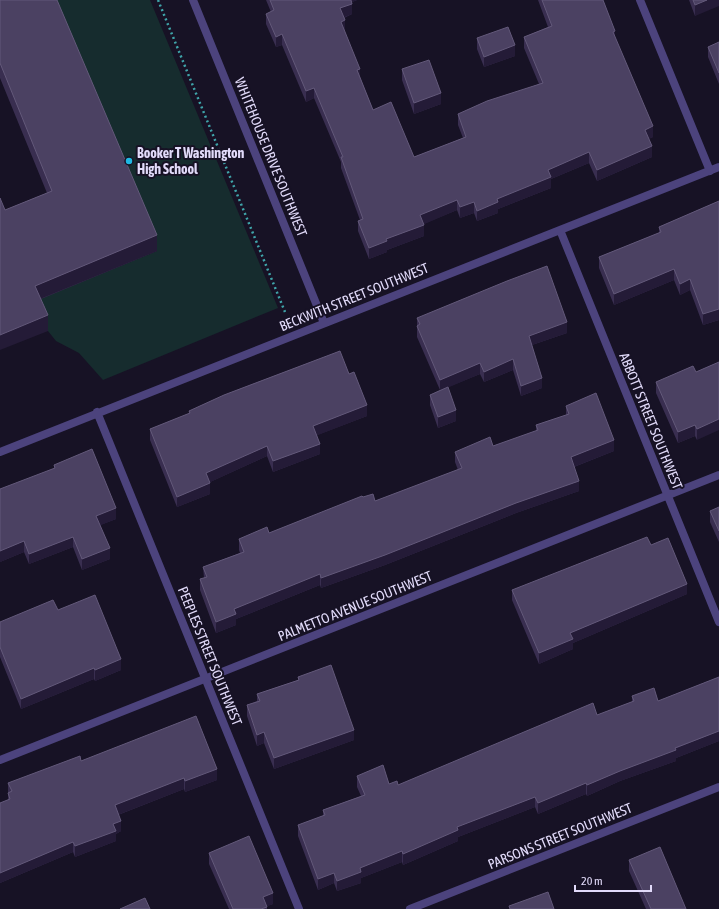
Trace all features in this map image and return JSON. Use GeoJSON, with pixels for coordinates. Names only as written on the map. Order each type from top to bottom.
{"type":"FeatureCollection","features":[{"type":"Feature","properties":{"kind":"street","name":"WHITEHOUSE DRIVE SOUTHWEST"},"geometry":{"type":"LineString","coordinates":[[193,0],[324,323]]}},
{"type":"Feature","properties":{"kind":"street"},"geometry":{"type":"LineString","coordinates":[[640,0],[710,171]]}},
{"type":"Feature","properties":{"kind":"street","name":"BECKWITH STREET SOUTHWEST"},"geometry":{"type":"LineString","coordinates":[[0,452],[97,412],[719,167]]}},
{"type":"Feature","properties":{"kind":"street","name":"ABBOTT STREET SOUTHWEST"},"geometry":{"type":"LineString","coordinates":[[560,230],[719,622]]}},
{"type":"Feature","properties":{"kind":"street","name":"PEEPLES STREET SOUTHWEST"},"geometry":{"type":"LineString","coordinates":[[97,412],[299,909]]}},
{"type":"Feature","properties":{"kind":"street","name":"PALMETTO AVENUE SOUTHWEST"},"geometry":{"type":"LineString","coordinates":[[0,760],[719,475]]}},
{"type":"Feature","properties":{"kind":"street","name":"PARSONS STREET SOUTHWEST"},"geometry":{"type":"LineString","coordinates":[[410,909],[719,787]]}},
{"type":"Feature","properties":{"kind":"path"},"geometry":{"type":"LineString","coordinates":[[158,0],[285,312]]}},
{"type":"Feature","properties":{"kind":"green space"},"geometry":{"type":"Polygon","coordinates":[[[51,0],[150,0],[278,308],[103,380],[79,353],[56,341],[48,331],[35,301],[157,251],[51,0]]]}},
{"type":"Feature","properties":{"kind":"building"},"geometry":{"type":"Polygon","coordinates":[[[0,0],[57,0],[157,235],[35,286],[48,315],[0,335],[0,198],[5,210],[52,191],[0,63],[0,0]]]}},
{"type":"Feature","properties":{"kind":"building"},"geometry":{"type":"Polygon","coordinates":[[[270,0],[351,0],[352,4],[340,8],[345,20],[341,22],[360,69],[357,70],[373,110],[391,102],[414,157],[466,137],[458,114],[487,101],[543,83],[524,37],[552,26],[542,0],[603,0],[615,31],[613,32],[653,126],[645,130],[652,146],[597,170],[589,152],[548,170],[551,177],[497,199],[498,202],[477,211],[474,202],[460,207],[457,200],[420,215],[424,225],[386,239],[387,241],[369,248],[358,221],[363,219],[341,157],[343,157],[314,88],[306,91],[282,34],[276,37],[266,14],[274,10],[270,0]]]}},
{"type":"Feature","properties":{"kind":"building"},"geometry":{"type":"Polygon","coordinates":[[[693,0],[707,0],[695,5],[693,0]]]}},
{"type":"Feature","properties":{"kind":"building"},"geometry":{"type":"Polygon","coordinates":[[[508,27],[515,45],[484,57],[477,38],[508,27]]]}},
{"type":"Feature","properties":{"kind":"building"},"geometry":{"type":"Polygon","coordinates":[[[719,42],[719,73],[708,47],[719,42]]]}},
{"type":"Feature","properties":{"kind":"building"},"geometry":{"type":"Polygon","coordinates":[[[429,60],[441,93],[414,103],[402,69],[429,60]]]}},
{"type":"Feature","properties":{"kind":"building"},"geometry":{"type":"Polygon","coordinates":[[[719,201],[719,309],[703,314],[690,279],[680,284],[674,269],[614,294],[599,257],[661,232],[659,227],[719,201]]]}},
{"type":"Feature","properties":{"kind":"building"},"geometry":{"type":"Polygon","coordinates":[[[547,266],[567,322],[529,336],[542,378],[521,386],[513,359],[484,372],[480,363],[440,380],[417,326],[420,324],[417,318],[547,266]]]}},
{"type":"Feature","properties":{"kind":"building"},"geometry":{"type":"Polygon","coordinates":[[[340,351],[349,374],[354,372],[367,405],[313,426],[320,444],[273,461],[267,446],[206,473],[210,483],[177,497],[150,429],[190,413],[189,411],[224,395],[340,351]]]}},
{"type":"Feature","properties":{"kind":"building"},"geometry":{"type":"Polygon","coordinates":[[[719,362],[719,419],[697,429],[695,425],[678,432],[656,382],[693,366],[696,372],[719,362]]]}},
{"type":"Feature","properties":{"kind":"building"},"geometry":{"type":"Polygon","coordinates":[[[448,387],[456,410],[438,417],[430,395],[448,387]]]}},
{"type":"Feature","properties":{"kind":"building"},"geometry":{"type":"Polygon","coordinates":[[[596,393],[614,440],[571,457],[579,481],[516,503],[385,555],[321,578],[320,574],[234,609],[236,614],[216,622],[200,579],[207,577],[203,567],[244,552],[239,539],[267,527],[269,533],[362,496],[373,494],[375,501],[462,468],[455,452],[490,437],[493,446],[538,430],[536,425],[569,414],[566,406],[596,393]]]}},
{"type":"Feature","properties":{"kind":"building"},"geometry":{"type":"Polygon","coordinates":[[[92,449],[116,508],[96,516],[110,548],[82,559],[73,537],[29,554],[24,541],[0,551],[0,489],[55,468],[54,465],[92,449]]]}},
{"type":"Feature","properties":{"kind":"building"},"geometry":{"type":"Polygon","coordinates":[[[719,507],[719,531],[710,511],[719,507]]]}},
{"type":"Feature","properties":{"kind":"building"},"geometry":{"type":"Polygon","coordinates":[[[647,537],[651,545],[668,538],[687,584],[570,633],[573,639],[539,653],[512,590],[647,537]]]}},
{"type":"Feature","properties":{"kind":"building"},"geometry":{"type":"Polygon","coordinates":[[[95,595],[121,659],[95,670],[94,668],[21,699],[0,647],[0,622],[53,600],[58,610],[95,595]]]}},
{"type":"Feature","properties":{"kind":"building"},"geometry":{"type":"Polygon","coordinates":[[[331,665],[354,730],[274,758],[264,732],[257,735],[247,705],[260,701],[257,694],[299,680],[298,677],[331,665]]]}},
{"type":"Feature","properties":{"kind":"building"},"geometry":{"type":"Polygon","coordinates":[[[719,677],[719,731],[675,748],[676,750],[587,785],[586,783],[538,803],[535,797],[457,827],[458,830],[403,854],[402,851],[360,868],[361,872],[337,881],[334,873],[318,879],[298,825],[325,815],[323,810],[365,795],[357,776],[383,765],[389,784],[397,781],[398,785],[593,703],[597,715],[634,701],[632,696],[654,688],[658,701],[719,677]]]}},
{"type":"Feature","properties":{"kind":"building"},"geometry":{"type":"Polygon","coordinates":[[[196,716],[217,769],[185,781],[184,778],[115,805],[121,821],[113,824],[116,831],[75,846],[73,842],[0,873],[0,803],[10,799],[8,793],[12,791],[8,783],[80,756],[81,761],[196,716]]]}},
{"type":"Feature","properties":{"kind":"building"},"geometry":{"type":"Polygon","coordinates":[[[249,836],[273,893],[263,897],[267,907],[261,909],[233,909],[209,853],[249,836]]]}},
{"type":"Feature","properties":{"kind":"building"},"geometry":{"type":"Polygon","coordinates":[[[660,847],[686,909],[651,909],[629,860],[660,847]]]}},
{"type":"Feature","properties":{"kind":"building"},"geometry":{"type":"Polygon","coordinates":[[[548,892],[554,909],[510,909],[509,906],[548,892]]]}},
{"type":"Feature","properties":{"kind":"building"},"geometry":{"type":"Polygon","coordinates":[[[145,898],[150,909],[120,909],[145,898]]]}},
{"type":"Feature","properties":{"kind":"place","name":"Booker T Washington High School"},"geometry":{"type":"Point","coordinates":[129,161]}}]}
